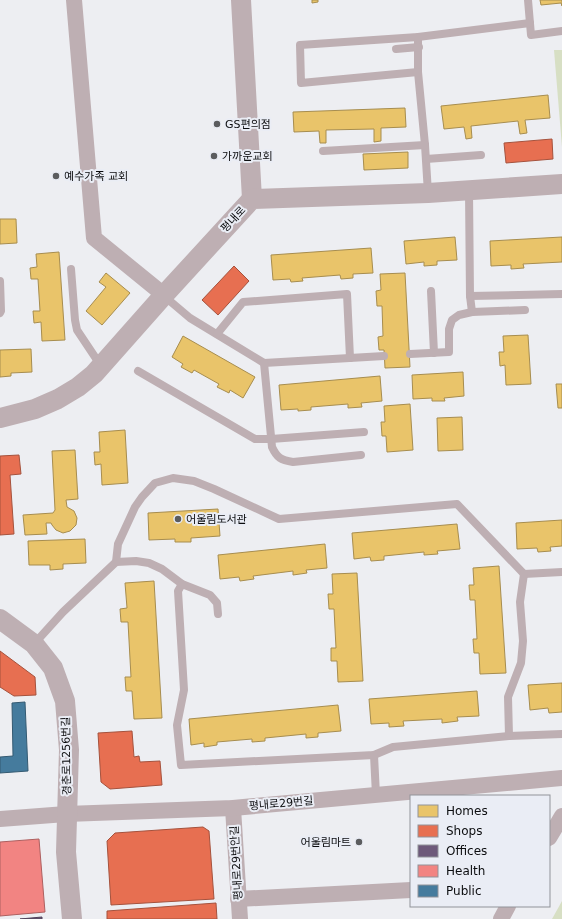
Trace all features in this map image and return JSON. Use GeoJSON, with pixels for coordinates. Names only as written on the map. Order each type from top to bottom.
{"type":"FeatureCollection","features":[{"type":"Feature","properties":{"kind":"street"},"geometry":{"type":"LineString","coordinates":[[74,0],[94,238],[164,295]]}},
{"type":"Feature","properties":{"kind":"street"},"geometry":{"type":"LineString","coordinates":[[242,0],[252,199]]}},
{"type":"Feature","properties":{"kind":"street","name":"평내로"},"geometry":{"type":"LineString","coordinates":[[0,418],[35,410],[78,387],[94,374],[102,367],[164,295],[252,199],[428,193],[562,184]]}},
{"type":"Feature","properties":{"kind":"street","name":"경춘로1256번길"},"geometry":{"type":"LineString","coordinates":[[0,619],[34,644],[53,668],[65,701],[69,750],[66,852],[72,919]]}},
{"type":"Feature","properties":{"kind":"street","name":"평내로29번길"},"geometry":{"type":"LineString","coordinates":[[0,819],[66,814],[233,808],[562,778]]}},
{"type":"Feature","properties":{"kind":"street","name":"평내로29번안길"},"geometry":{"type":"LineString","coordinates":[[233,808],[240,919]]}},
{"type":"Feature","properties":{"kind":"street"},"geometry":{"type":"LineString","coordinates":[[550,836],[562,816]]}},
{"type":"Feature","properties":{"kind":"street"},"geometry":{"type":"LineString","coordinates":[[238,899],[410,890]]}},
{"type":"Feature","properties":{"kind":"street"},"geometry":{"type":"LineString","coordinates":[[500,919],[507,907]]}},
{"type":"Feature","properties":{"kind":"lane"},"geometry":{"type":"LineString","coordinates":[[528,0],[531,35],[562,31]]}},
{"type":"Feature","properties":{"kind":"lane"},"geometry":{"type":"LineString","coordinates":[[418,72],[301,83],[300,45],[418,37],[530,23]]}},
{"type":"Feature","properties":{"kind":"lane"},"geometry":{"type":"LineString","coordinates":[[418,37],[418,72],[428,193]]}},
{"type":"Feature","properties":{"kind":"lane"},"geometry":{"type":"LineString","coordinates":[[396,49],[419,47]]}},
{"type":"Feature","properties":{"kind":"lane"},"geometry":{"type":"LineString","coordinates":[[323,151],[425,145]]}},
{"type":"Feature","properties":{"kind":"lane"},"geometry":{"type":"LineString","coordinates":[[426,159],[481,155]]}},
{"type":"Feature","properties":{"kind":"lane"},"geometry":{"type":"LineString","coordinates":[[469,191],[470,296],[472,312]]}},
{"type":"Feature","properties":{"kind":"lane"},"geometry":{"type":"LineString","coordinates":[[71,269],[77,330],[102,367]]}},
{"type":"Feature","properties":{"kind":"lane"},"geometry":{"type":"LineString","coordinates":[[0,281],[0,313]]}},
{"type":"Feature","properties":{"kind":"lane"},"geometry":{"type":"LineString","coordinates":[[432,291],[434,353]]}},
{"type":"Feature","properties":{"kind":"lane"},"geometry":{"type":"LineString","coordinates":[[217,334],[243,302],[347,294],[350,358]]}},
{"type":"Feature","properties":{"kind":"lane"},"geometry":{"type":"LineString","coordinates":[[470,296],[562,294]]}},
{"type":"Feature","properties":{"kind":"lane"},"geometry":{"type":"LineString","coordinates":[[164,295],[190,318],[264,363],[384,356]]}},
{"type":"Feature","properties":{"kind":"lane"},"geometry":{"type":"LineString","coordinates":[[410,354],[449,352],[449,329],[452,320],[459,315],[472,312],[525,310]]}},
{"type":"Feature","properties":{"kind":"lane"},"geometry":{"type":"LineString","coordinates":[[264,363],[272,447],[276,455],[283,461],[293,462],[361,455]]}},
{"type":"Feature","properties":{"kind":"lane"},"geometry":{"type":"LineString","coordinates":[[138,371],[255,439],[364,432]]}},
{"type":"Feature","properties":{"kind":"lane"},"geometry":{"type":"LineString","coordinates":[[34,644],[63,612],[116,562],[118,544],[135,507],[142,497],[155,483],[173,478],[194,481],[279,519],[457,504],[524,574],[562,572]]}},
{"type":"Feature","properties":{"kind":"lane"},"geometry":{"type":"LineString","coordinates":[[116,562],[136,561],[149,563],[162,569],[182,584],[210,595],[217,603],[218,614]]}},
{"type":"Feature","properties":{"kind":"lane"},"geometry":{"type":"LineString","coordinates":[[509,736],[508,697],[521,662],[523,641],[520,602],[524,574]]}},
{"type":"Feature","properties":{"kind":"lane"},"geometry":{"type":"LineString","coordinates":[[182,584],[178,592],[184,690],[177,726],[182,765],[374,755],[393,747],[509,736],[562,734]]}},
{"type":"Feature","properties":{"kind":"lane"},"geometry":{"type":"LineString","coordinates":[[374,755],[376,795]]}},
{"type":"Feature","properties":{"kind":"green space"},"geometry":{"type":"Polygon","coordinates":[[[554,50],[562,50],[562,147],[554,50]]]}},
{"type":"Feature","properties":{"kind":"green space"},"geometry":{"type":"Polygon","coordinates":[[[562,901],[562,919],[552,919],[562,901]]]}},
{"type":"Feature","properties":{"kind":"building: Homes"},"geometry":{"type":"Polygon","coordinates":[[[312,0],[318,0],[318,2],[312,3],[312,0]]]}},
{"type":"Feature","properties":{"kind":"building: Homes"},"geometry":{"type":"Polygon","coordinates":[[[540,0],[562,0],[562,6],[561,3],[541,5],[540,0]]]}},
{"type":"Feature","properties":{"kind":"building: Homes"},"geometry":{"type":"Polygon","coordinates":[[[548,95],[550,118],[525,120],[527,133],[520,134],[518,121],[471,126],[472,138],[466,139],[464,127],[444,129],[441,106],[548,95]]]}},
{"type":"Feature","properties":{"kind":"building: Homes"},"geometry":{"type":"Polygon","coordinates":[[[405,108],[406,127],[381,128],[381,141],[374,142],[374,129],[326,130],[326,143],[320,143],[319,131],[294,132],[293,112],[405,108]]]}},
{"type":"Feature","properties":{"kind":"building: Homes"},"geometry":{"type":"Polygon","coordinates":[[[408,152],[408,168],[364,170],[363,154],[408,152]]]}},
{"type":"Feature","properties":{"kind":"building: Homes"},"geometry":{"type":"Polygon","coordinates":[[[0,219],[16,219],[17,243],[0,244],[0,219]]]}},
{"type":"Feature","properties":{"kind":"building: Homes"},"geometry":{"type":"Polygon","coordinates":[[[455,237],[457,260],[437,261],[437,265],[424,266],[424,262],[406,264],[404,241],[455,237]]]}},
{"type":"Feature","properties":{"kind":"building: Homes"},"geometry":{"type":"Polygon","coordinates":[[[562,237],[562,262],[523,264],[524,268],[511,269],[511,265],[491,266],[490,241],[562,237]]]}},
{"type":"Feature","properties":{"kind":"building: Homes"},"geometry":{"type":"Polygon","coordinates":[[[371,248],[373,273],[353,274],[353,278],[341,279],[340,275],[302,278],[303,281],[291,282],[290,279],[273,280],[271,255],[371,248]]]}},
{"type":"Feature","properties":{"kind":"building: Homes"},"geometry":{"type":"Polygon","coordinates":[[[59,252],[65,340],[42,341],[41,322],[34,323],[33,311],[40,311],[38,279],[31,279],[30,268],[37,267],[36,254],[59,252]]]}},
{"type":"Feature","properties":{"kind":"building: Homes"},"geometry":{"type":"Polygon","coordinates":[[[106,273],[130,293],[102,325],[86,311],[106,287],[99,282],[106,273]]]}},
{"type":"Feature","properties":{"kind":"building: Homes"},"geometry":{"type":"Polygon","coordinates":[[[405,273],[410,367],[385,368],[384,350],[379,350],[378,337],[383,336],[382,306],[377,306],[376,291],[381,290],[380,274],[405,273]]]}},
{"type":"Feature","properties":{"kind":"building: Homes"},"geometry":{"type":"Polygon","coordinates":[[[528,335],[531,384],[506,385],[505,365],[500,366],[499,352],[504,352],[503,336],[528,335]]]}},
{"type":"Feature","properties":{"kind":"building: Homes"},"geometry":{"type":"Polygon","coordinates":[[[183,336],[255,377],[243,398],[230,390],[229,393],[217,387],[219,384],[194,370],[192,373],[181,367],[183,364],[172,357],[183,336]]]}},
{"type":"Feature","properties":{"kind":"building: Homes"},"geometry":{"type":"Polygon","coordinates":[[[31,349],[32,372],[11,373],[11,376],[0,377],[0,350],[31,349]]]}},
{"type":"Feature","properties":{"kind":"building: Homes"},"geometry":{"type":"Polygon","coordinates":[[[463,372],[464,396],[444,398],[445,401],[432,401],[432,398],[413,399],[412,375],[463,372]]]}},
{"type":"Feature","properties":{"kind":"building: Homes"},"geometry":{"type":"Polygon","coordinates":[[[380,376],[382,401],[361,403],[362,407],[348,408],[348,404],[311,407],[311,410],[281,410],[279,385],[380,376]]]}},
{"type":"Feature","properties":{"kind":"building: Homes"},"geometry":{"type":"Polygon","coordinates":[[[556,384],[562,384],[562,408],[558,408],[556,384]]]}},
{"type":"Feature","properties":{"kind":"building: Homes"},"geometry":{"type":"Polygon","coordinates":[[[410,404],[413,450],[387,452],[386,436],[382,436],[381,422],[385,422],[384,406],[410,404]]]}},
{"type":"Feature","properties":{"kind":"building: Homes"},"geometry":{"type":"Polygon","coordinates":[[[462,417],[463,450],[438,451],[437,418],[462,417]]]}},
{"type":"Feature","properties":{"kind":"building: Homes"},"geometry":{"type":"Polygon","coordinates":[[[125,430],[128,483],[102,485],[101,464],[95,465],[94,452],[100,452],[99,432],[125,430]]]}},
{"type":"Feature","properties":{"kind":"building: Homes"},"geometry":{"type":"Polygon","coordinates":[[[75,450],[78,499],[66,500],[67,507],[74,511],[77,518],[76,525],[70,531],[63,533],[56,530],[51,523],[46,523],[47,534],[25,535],[23,515],[53,513],[55,510],[52,451],[75,450]]]}},
{"type":"Feature","properties":{"kind":"building: Homes"},"geometry":{"type":"Polygon","coordinates":[[[218,509],[220,536],[191,538],[191,542],[175,542],[175,539],[149,540],[148,513],[218,509]]]}},
{"type":"Feature","properties":{"kind":"building: Homes"},"geometry":{"type":"Polygon","coordinates":[[[562,520],[562,546],[550,547],[551,551],[538,552],[537,548],[517,549],[516,523],[562,520]]]}},
{"type":"Feature","properties":{"kind":"building: Homes"},"geometry":{"type":"Polygon","coordinates":[[[457,524],[460,549],[437,551],[438,554],[424,555],[424,552],[384,556],[384,560],[371,561],[370,557],[354,559],[352,533],[457,524]]]}},
{"type":"Feature","properties":{"kind":"building: Homes"},"geometry":{"type":"Polygon","coordinates":[[[85,539],[86,563],[63,564],[63,569],[50,570],[50,565],[29,565],[28,541],[85,539]]]}},
{"type":"Feature","properties":{"kind":"building: Homes"},"geometry":{"type":"Polygon","coordinates":[[[325,544],[327,568],[306,570],[307,573],[293,575],[293,571],[253,576],[254,579],[240,581],[239,577],[220,579],[218,555],[325,544]]]}},
{"type":"Feature","properties":{"kind":"building: Homes"},"geometry":{"type":"Polygon","coordinates":[[[499,566],[506,673],[480,674],[479,653],[474,653],[473,639],[477,639],[475,600],[470,600],[469,585],[474,585],[473,568],[499,566]]]}},
{"type":"Feature","properties":{"kind":"building: Homes"},"geometry":{"type":"Polygon","coordinates":[[[357,573],[363,681],[338,682],[337,661],[331,661],[331,648],[336,648],[334,609],[329,609],[328,594],[333,594],[332,574],[357,573]]]}},
{"type":"Feature","properties":{"kind":"building: Homes"},"geometry":{"type":"Polygon","coordinates":[[[154,581],[162,718],[134,719],[132,691],[126,691],[125,677],[131,677],[128,622],[121,622],[120,609],[127,608],[125,583],[154,581]]]}},
{"type":"Feature","properties":{"kind":"building: Homes"},"geometry":{"type":"Polygon","coordinates":[[[562,683],[562,712],[549,713],[548,708],[530,710],[528,685],[562,683]]]}},
{"type":"Feature","properties":{"kind":"building: Homes"},"geometry":{"type":"Polygon","coordinates":[[[477,691],[479,716],[457,717],[458,721],[442,723],[442,719],[403,721],[404,726],[389,727],[389,723],[371,724],[369,699],[477,691]]]}},
{"type":"Feature","properties":{"kind":"building: Homes"},"geometry":{"type":"Polygon","coordinates":[[[338,705],[341,731],[318,733],[318,737],[306,738],[306,734],[265,738],[265,741],[252,742],[252,739],[217,742],[217,745],[204,747],[204,743],[191,745],[189,719],[338,705]]]}},
{"type":"Feature","properties":{"kind":"building: Shops"},"geometry":{"type":"Polygon","coordinates":[[[552,139],[553,159],[506,163],[504,143],[552,139]]]}},
{"type":"Feature","properties":{"kind":"building: Shops"},"geometry":{"type":"Polygon","coordinates":[[[234,266],[249,281],[218,315],[202,300],[234,266]]]}},
{"type":"Feature","properties":{"kind":"building: Shops"},"geometry":{"type":"Polygon","coordinates":[[[19,455],[21,474],[10,475],[14,534],[0,535],[0,456],[19,455]]]}},
{"type":"Feature","properties":{"kind":"building: Shops"},"geometry":{"type":"Polygon","coordinates":[[[0,651],[35,677],[36,695],[14,696],[0,687],[0,651]]]}},
{"type":"Feature","properties":{"kind":"building: Shops"},"geometry":{"type":"Polygon","coordinates":[[[132,731],[134,757],[139,756],[140,762],[160,761],[162,785],[110,789],[101,782],[98,733],[132,731]]]}},
{"type":"Feature","properties":{"kind":"building: Shops"},"geometry":{"type":"Polygon","coordinates":[[[203,827],[209,831],[214,899],[111,905],[107,841],[115,833],[203,827]]]}},
{"type":"Feature","properties":{"kind":"building: Shops"},"geometry":{"type":"Polygon","coordinates":[[[216,903],[217,919],[107,919],[107,911],[216,903]]]}},
{"type":"Feature","properties":{"kind":"building: Offices"},"geometry":{"type":"Polygon","coordinates":[[[42,917],[42,919],[20,919],[42,917]]]}},
{"type":"Feature","properties":{"kind":"building: Health"},"geometry":{"type":"Polygon","coordinates":[[[39,839],[45,912],[0,916],[0,842],[39,839]]]}},
{"type":"Feature","properties":{"kind":"building: Public"},"geometry":{"type":"Polygon","coordinates":[[[25,702],[28,771],[0,773],[0,757],[13,756],[12,703],[25,702]]]}},
{"type":"Feature","properties":{"kind":"place","name":"GS편의점"},"geometry":{"type":"Point","coordinates":[217,124]}},
{"type":"Feature","properties":{"kind":"place","name":"가까운교회"},"geometry":{"type":"Point","coordinates":[214,156]}},
{"type":"Feature","properties":{"kind":"place","name":"예수가족 교회"},"geometry":{"type":"Point","coordinates":[56,176]}},
{"type":"Feature","properties":{"kind":"place","name":"어울림도서관"},"geometry":{"type":"Point","coordinates":[178,519]}},
{"type":"Feature","properties":{"kind":"place","name":"어울림마트"},"geometry":{"type":"Point","coordinates":[359,842]}}]}
